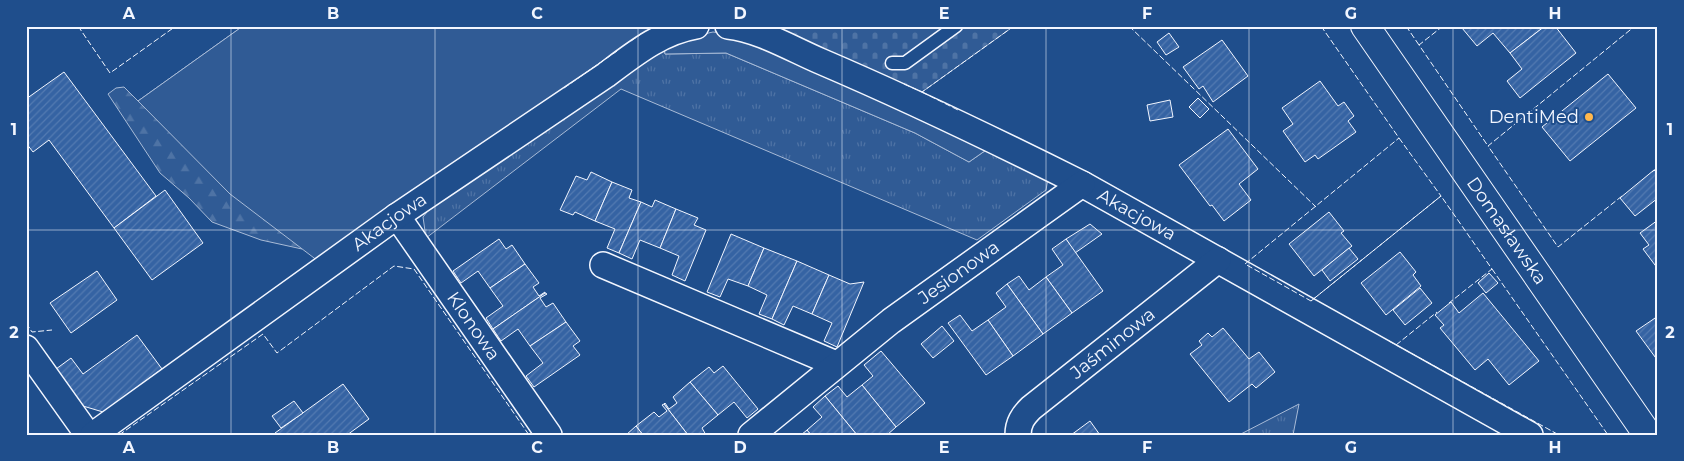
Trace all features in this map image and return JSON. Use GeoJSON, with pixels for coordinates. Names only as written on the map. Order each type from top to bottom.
{"type":"FeatureCollection","features":[{"type":"Feature","properties":{"kind":"street","name":"Akacjowa"},"geometry":{"type":"LineString","coordinates":[[93,435],[397,216],[598,80],[634,53],[662,37],[696,26]]}},
{"type":"Feature","properties":{"kind":"street","name":"Akacjowa"},"geometry":{"type":"LineString","coordinates":[[728,26],[750,31],[874,84],[1011,148],[1082,184],[1530,435]]}},
{"type":"Feature","properties":{"kind":"street","name":"Domasławska"},"geometry":{"type":"LineString","coordinates":[[1365,26],[1648,435]]}},
{"type":"Feature","properties":{"kind":"street","name":"Jesionowa"},"geometry":{"type":"LineString","coordinates":[[751,435],[891,321],[1082,184]]}},
{"type":"Feature","properties":{"kind":"street","name":"Klonowa"},"geometry":{"type":"LineString","coordinates":[[397,216],[549,435]]}},
{"type":"Feature","properties":{"kind":"street","name":"Jaśminowa"},"geometry":{"type":"LineString","coordinates":[[1018,435],[1024,414],[1218,260]]}},
{"type":"Feature","properties":{"kind":"street"},"geometry":{"type":"LineString","coordinates":[[603,265],[836,364]]}},
{"type":"Feature","properties":{"kind":"street"},"geometry":{"type":"LineString","coordinates":[[26,348],[88,435]]}},
{"type":"Feature","properties":{"kind":"lane"},"geometry":{"type":"LineString","coordinates":[[892,62],[905,63],[956,26]]}},
{"type":"Feature","properties":{"kind":"green space"},"geometry":{"type":"Polygon","coordinates":[[[243,26],[302,249],[261,240],[212,222],[189,198],[160,173],[108,94],[116,88],[124,87],[138,101],[243,26]]]}},
{"type":"Feature","properties":{"kind":"green space"},"geometry":{"type":"Polygon","coordinates":[[[758,26],[1014,26],[922,92],[758,26]]]}},
{"type":"Feature","properties":{"kind":"green space"},"geometry":{"type":"Polygon","coordinates":[[[664,47],[665,54],[726,53],[915,133],[969,162],[989,148],[1048,178],[1046,190],[977,240],[621,89],[426,238],[423,217],[431,207],[664,47]]]}},
{"type":"Feature","properties":{"kind":"green space"},"geometry":{"type":"Polygon","coordinates":[[[1299,404],[1293,435],[1239,435],[1299,404]]]}},
{"type":"Feature","properties":{"kind":"shaded area"},"geometry":{"type":"Polygon","coordinates":[[[243,26],[657,26],[641,34],[318,261],[230,194],[138,101],[243,26]]]}},
{"type":"Feature","properties":{"kind":"shaded area"},"geometry":{"type":"Polygon","coordinates":[[[713,32],[728,34],[831,76],[989,148],[969,162],[915,133],[726,53],[665,54],[664,47],[677,40],[713,32]]]}},
{"type":"Feature","properties":{"kind":"building"},"geometry":{"type":"Polygon","coordinates":[[[1464,26],[1545,26],[1510,53],[1493,33],[1477,46],[1462,28],[1464,26]]]}},
{"type":"Feature","properties":{"kind":"building"},"geometry":{"type":"Polygon","coordinates":[[[1545,26],[1555,26],[1576,53],[1520,98],[1507,81],[1522,69],[1510,53],[1545,26]]]}},
{"type":"Feature","properties":{"kind":"building"},"geometry":{"type":"Polygon","coordinates":[[[1169,33],[1179,47],[1166,55],[1157,42],[1169,33]]]}},
{"type":"Feature","properties":{"kind":"building"},"geometry":{"type":"Polygon","coordinates":[[[1222,40],[1248,76],[1213,102],[1203,86],[1199,89],[1183,67],[1222,40]]]}},
{"type":"Feature","properties":{"kind":"building"},"geometry":{"type":"Polygon","coordinates":[[[64,72],[156,196],[114,228],[49,140],[33,152],[26,143],[26,99],[64,72]]]}},
{"type":"Feature","properties":{"kind":"building","name":"DentiMed"},"geometry":{"type":"Polygon","coordinates":[[[1608,74],[1636,108],[1570,161],[1542,127],[1608,74]]]}},
{"type":"Feature","properties":{"kind":"building"},"geometry":{"type":"Polygon","coordinates":[[[1320,81],[1338,106],[1344,102],[1354,116],[1348,121],[1356,132],[1318,159],[1315,155],[1305,162],[1283,131],[1293,124],[1282,108],[1320,81]]]}},
{"type":"Feature","properties":{"kind":"building"},"geometry":{"type":"Polygon","coordinates":[[[1198,98],[1209,109],[1200,118],[1189,107],[1198,98]]]}},
{"type":"Feature","properties":{"kind":"building"},"geometry":{"type":"Polygon","coordinates":[[[1170,100],[1173,117],[1150,121],[1147,105],[1170,100]]]}},
{"type":"Feature","properties":{"kind":"building"},"geometry":{"type":"Polygon","coordinates":[[[1228,129],[1258,169],[1239,184],[1251,200],[1224,221],[1212,205],[1210,206],[1179,165],[1228,129]]]}},
{"type":"Feature","properties":{"kind":"building"},"geometry":{"type":"Polygon","coordinates":[[[1654,170],[1658,174],[1658,198],[1635,216],[1620,198],[1654,170]]]}},
{"type":"Feature","properties":{"kind":"building"},"geometry":{"type":"Polygon","coordinates":[[[591,172],[612,182],[595,221],[575,212],[573,215],[560,210],[576,176],[587,180],[591,172]]]}},
{"type":"Feature","properties":{"kind":"building"},"geometry":{"type":"Polygon","coordinates":[[[612,182],[632,190],[629,198],[641,202],[619,253],[607,248],[615,229],[595,221],[612,182]]]}},
{"type":"Feature","properties":{"kind":"building"},"geometry":{"type":"Polygon","coordinates":[[[165,190],[203,243],[152,280],[114,228],[165,190]]]}},
{"type":"Feature","properties":{"kind":"building"},"geometry":{"type":"Polygon","coordinates":[[[655,200],[676,209],[660,248],[640,240],[632,259],[619,253],[641,202],[652,207],[655,200]]]}},
{"type":"Feature","properties":{"kind":"building"},"geometry":{"type":"Polygon","coordinates":[[[676,209],[698,218],[694,225],[706,230],[685,281],[672,275],[679,256],[660,248],[676,209]]]}},
{"type":"Feature","properties":{"kind":"building"},"geometry":{"type":"Polygon","coordinates":[[[1329,212],[1344,231],[1341,233],[1352,246],[1314,276],[1289,244],[1329,212]]]}},
{"type":"Feature","properties":{"kind":"building"},"geometry":{"type":"Polygon","coordinates":[[[1658,220],[1658,269],[1643,249],[1649,245],[1640,233],[1658,220]]]}},
{"type":"Feature","properties":{"kind":"building"},"geometry":{"type":"Polygon","coordinates":[[[1090,224],[1102,234],[1075,253],[1066,239],[1090,224]]]}},
{"type":"Feature","properties":{"kind":"building"},"geometry":{"type":"Polygon","coordinates":[[[731,234],[764,248],[748,286],[728,279],[720,297],[707,292],[731,234]]]}},
{"type":"Feature","properties":{"kind":"building"},"geometry":{"type":"Polygon","coordinates":[[[499,239],[506,249],[512,245],[525,264],[490,288],[478,271],[461,283],[453,271],[499,239]]]}},
{"type":"Feature","properties":{"kind":"building"},"geometry":{"type":"Polygon","coordinates":[[[1066,239],[1103,291],[1072,313],[1046,277],[1063,265],[1052,249],[1066,239]]]}},
{"type":"Feature","properties":{"kind":"building"},"geometry":{"type":"Polygon","coordinates":[[[764,248],[797,261],[772,319],[759,314],[767,295],[748,286],[764,248]]]}},
{"type":"Feature","properties":{"kind":"building"},"geometry":{"type":"Polygon","coordinates":[[[1349,248],[1358,259],[1330,281],[1322,270],[1349,248]]]}},
{"type":"Feature","properties":{"kind":"building"},"geometry":{"type":"Polygon","coordinates":[[[1400,252],[1416,272],[1413,275],[1421,286],[1386,315],[1361,283],[1400,252]]]}},
{"type":"Feature","properties":{"kind":"building"},"geometry":{"type":"Polygon","coordinates":[[[797,261],[829,275],[812,314],[793,306],[784,325],[772,319],[797,261]]]}},
{"type":"Feature","properties":{"kind":"building"},"geometry":{"type":"Polygon","coordinates":[[[525,264],[539,283],[533,287],[539,296],[545,293],[493,329],[486,318],[503,306],[490,288],[525,264]]]}},
{"type":"Feature","properties":{"kind":"building"},"geometry":{"type":"Polygon","coordinates":[[[97,271],[117,300],[71,333],[50,303],[97,271]]]}},
{"type":"Feature","properties":{"kind":"building"},"geometry":{"type":"Polygon","coordinates":[[[1489,273],[1498,283],[1486,293],[1478,283],[1489,273]]]}},
{"type":"Feature","properties":{"kind":"building"},"geometry":{"type":"Polygon","coordinates":[[[829,275],[850,284],[864,282],[837,347],[824,341],[832,323],[812,314],[829,275]]]}},
{"type":"Feature","properties":{"kind":"building"},"geometry":{"type":"Polygon","coordinates":[[[1019,276],[1029,290],[1046,277],[1072,313],[1043,334],[1007,284],[1019,276]]]}},
{"type":"Feature","properties":{"kind":"building"},"geometry":{"type":"Polygon","coordinates":[[[1007,284],[1043,334],[1013,356],[988,320],[1006,307],[996,293],[1007,284]]]}},
{"type":"Feature","properties":{"kind":"building"},"geometry":{"type":"Polygon","coordinates":[[[1420,288],[1432,303],[1405,325],[1393,310],[1420,288]]]}},
{"type":"Feature","properties":{"kind":"building"},"geometry":{"type":"Polygon","coordinates":[[[545,293],[547,294],[540,298],[546,307],[553,303],[566,322],[530,346],[518,329],[501,341],[493,329],[545,293]]]}},
{"type":"Feature","properties":{"kind":"building"},"geometry":{"type":"Polygon","coordinates":[[[1483,293],[1539,361],[1509,385],[1488,359],[1475,370],[1440,328],[1444,325],[1435,315],[1451,302],[1459,313],[1483,293]]]}},
{"type":"Feature","properties":{"kind":"building"},"geometry":{"type":"Polygon","coordinates":[[[960,315],[972,331],[988,320],[1013,356],[986,375],[948,323],[960,315]]]}},
{"type":"Feature","properties":{"kind":"building"},"geometry":{"type":"Polygon","coordinates":[[[1658,316],[1658,361],[1636,331],[1658,316]]]}},
{"type":"Feature","properties":{"kind":"building"},"geometry":{"type":"Polygon","coordinates":[[[566,322],[580,341],[573,346],[580,355],[534,387],[526,376],[543,363],[530,346],[566,322]]]}},
{"type":"Feature","properties":{"kind":"building"},"geometry":{"type":"Polygon","coordinates":[[[942,326],[954,341],[933,358],[921,344],[942,326]]]}},
{"type":"Feature","properties":{"kind":"building"},"geometry":{"type":"Polygon","coordinates":[[[1223,328],[1249,359],[1259,352],[1275,372],[1256,388],[1252,384],[1229,402],[1190,354],[1202,345],[1199,341],[1208,333],[1212,337],[1223,328]]]}},
{"type":"Feature","properties":{"kind":"building"},"geometry":{"type":"Polygon","coordinates":[[[137,335],[162,369],[103,412],[83,406],[56,369],[71,358],[83,374],[137,335]]]}},
{"type":"Feature","properties":{"kind":"building"},"geometry":{"type":"Polygon","coordinates":[[[881,351],[925,403],[896,427],[862,385],[873,376],[864,365],[881,351]]]}},
{"type":"Feature","properties":{"kind":"building"},"geometry":{"type":"Polygon","coordinates":[[[723,366],[758,409],[747,418],[734,402],[718,415],[690,382],[709,367],[714,373],[723,366]]]}},
{"type":"Feature","properties":{"kind":"building"},"geometry":{"type":"Polygon","coordinates":[[[690,382],[718,415],[702,428],[706,435],[688,435],[664,404],[669,409],[677,403],[673,397],[690,382]]]}},
{"type":"Feature","properties":{"kind":"building"},"geometry":{"type":"Polygon","coordinates":[[[343,384],[369,419],[347,435],[276,435],[275,433],[343,384]]]}},
{"type":"Feature","properties":{"kind":"building"},"geometry":{"type":"Polygon","coordinates":[[[862,385],[896,427],[887,435],[857,435],[825,396],[838,386],[847,397],[862,385]]]}},
{"type":"Feature","properties":{"kind":"building"},"geometry":{"type":"Polygon","coordinates":[[[825,396],[857,435],[811,435],[807,430],[822,417],[813,407],[825,396]]]}},
{"type":"Feature","properties":{"kind":"building"},"geometry":{"type":"Polygon","coordinates":[[[294,401],[303,413],[281,428],[272,416],[294,401]]]}},
{"type":"Feature","properties":{"kind":"building"},"geometry":{"type":"Polygon","coordinates":[[[664,404],[688,435],[643,435],[636,426],[654,412],[659,417],[667,411],[662,405],[664,404]]]}},
{"type":"Feature","properties":{"kind":"building"},"geometry":{"type":"Polygon","coordinates":[[[1090,421],[1100,435],[1071,435],[1090,421]]]}},
{"type":"Feature","properties":{"kind":"building"},"geometry":{"type":"Polygon","coordinates":[[[636,426],[643,435],[626,435],[636,426]]]}},
{"type":"Feature","properties":{"kind":"building"},"geometry":{"type":"Polygon","coordinates":[[[807,430],[811,435],[801,435],[807,430]]]}},
{"type":"Feature","properties":{"kind":"fence"},"geometry":{"type":"LineString","coordinates":[[78,26],[110,73],[176,26]]}},
{"type":"Feature","properties":{"kind":"fence"},"geometry":{"type":"LineString","coordinates":[[904,84],[922,92],[1014,26]]}},
{"type":"Feature","properties":{"kind":"fence"},"geometry":{"type":"LineString","coordinates":[[1129,26],[1316,207]]}},
{"type":"Feature","properties":{"kind":"fence"},"geometry":{"type":"LineString","coordinates":[[1321,26],[1399,138]]}},
{"type":"Feature","properties":{"kind":"fence"},"geometry":{"type":"LineString","coordinates":[[1406,26],[1419,45]]}},
{"type":"Feature","properties":{"kind":"fence"},"geometry":{"type":"LineString","coordinates":[[1443,26],[1419,45],[1488,146]]}},
{"type":"Feature","properties":{"kind":"fence"},"geometry":{"type":"LineString","coordinates":[[1622,196],[1558,247],[1488,146],[1635,26]]}},
{"type":"Feature","properties":{"kind":"fence"},"geometry":{"type":"LineString","coordinates":[[631,41],[641,34]]}},
{"type":"Feature","properties":{"kind":"fence"},"geometry":{"type":"LineString","coordinates":[[564,88],[617,51]]}},
{"type":"Feature","properties":{"kind":"fence"},"geometry":{"type":"LineString","coordinates":[[922,92],[960,111]]}},
{"type":"Feature","properties":{"kind":"fence"},"geometry":{"type":"LineString","coordinates":[[1399,138],[1441,196],[1311,301],[1245,264],[1399,138]]}},
{"type":"Feature","properties":{"kind":"fence"},"geometry":{"type":"LineString","coordinates":[[1652,172],[1658,167]]}},
{"type":"Feature","properties":{"kind":"fence"},"geometry":{"type":"LineString","coordinates":[[1311,301],[1441,196],[1492,269],[1449,303]]}},
{"type":"Feature","properties":{"kind":"fence"},"geometry":{"type":"LineString","coordinates":[[119,435],[263,334],[277,353],[394,266],[414,269],[529,435]]}},
{"type":"Feature","properties":{"kind":"fence"},"geometry":{"type":"LineString","coordinates":[[1492,269],[1608,435]]}},
{"type":"Feature","properties":{"kind":"fence"},"geometry":{"type":"LineString","coordinates":[[1396,345],[1437,312]]}},
{"type":"Feature","properties":{"kind":"fence"},"geometry":{"type":"LineString","coordinates":[[26,323],[32,332],[52,330]]}},
{"type":"Feature","properties":{"kind":"fence"},"geometry":{"type":"LineString","coordinates":[[1389,341],[1559,435]]}},
{"type":"Feature","properties":{"kind":"fence"},"geometry":{"type":"LineString","coordinates":[[26,374],[28,376],[26,377]]}},
{"type":"Feature","properties":{"kind":"place","name":"DentiMed"},"geometry":{"type":"Point","coordinates":[1589,117]}}]}
